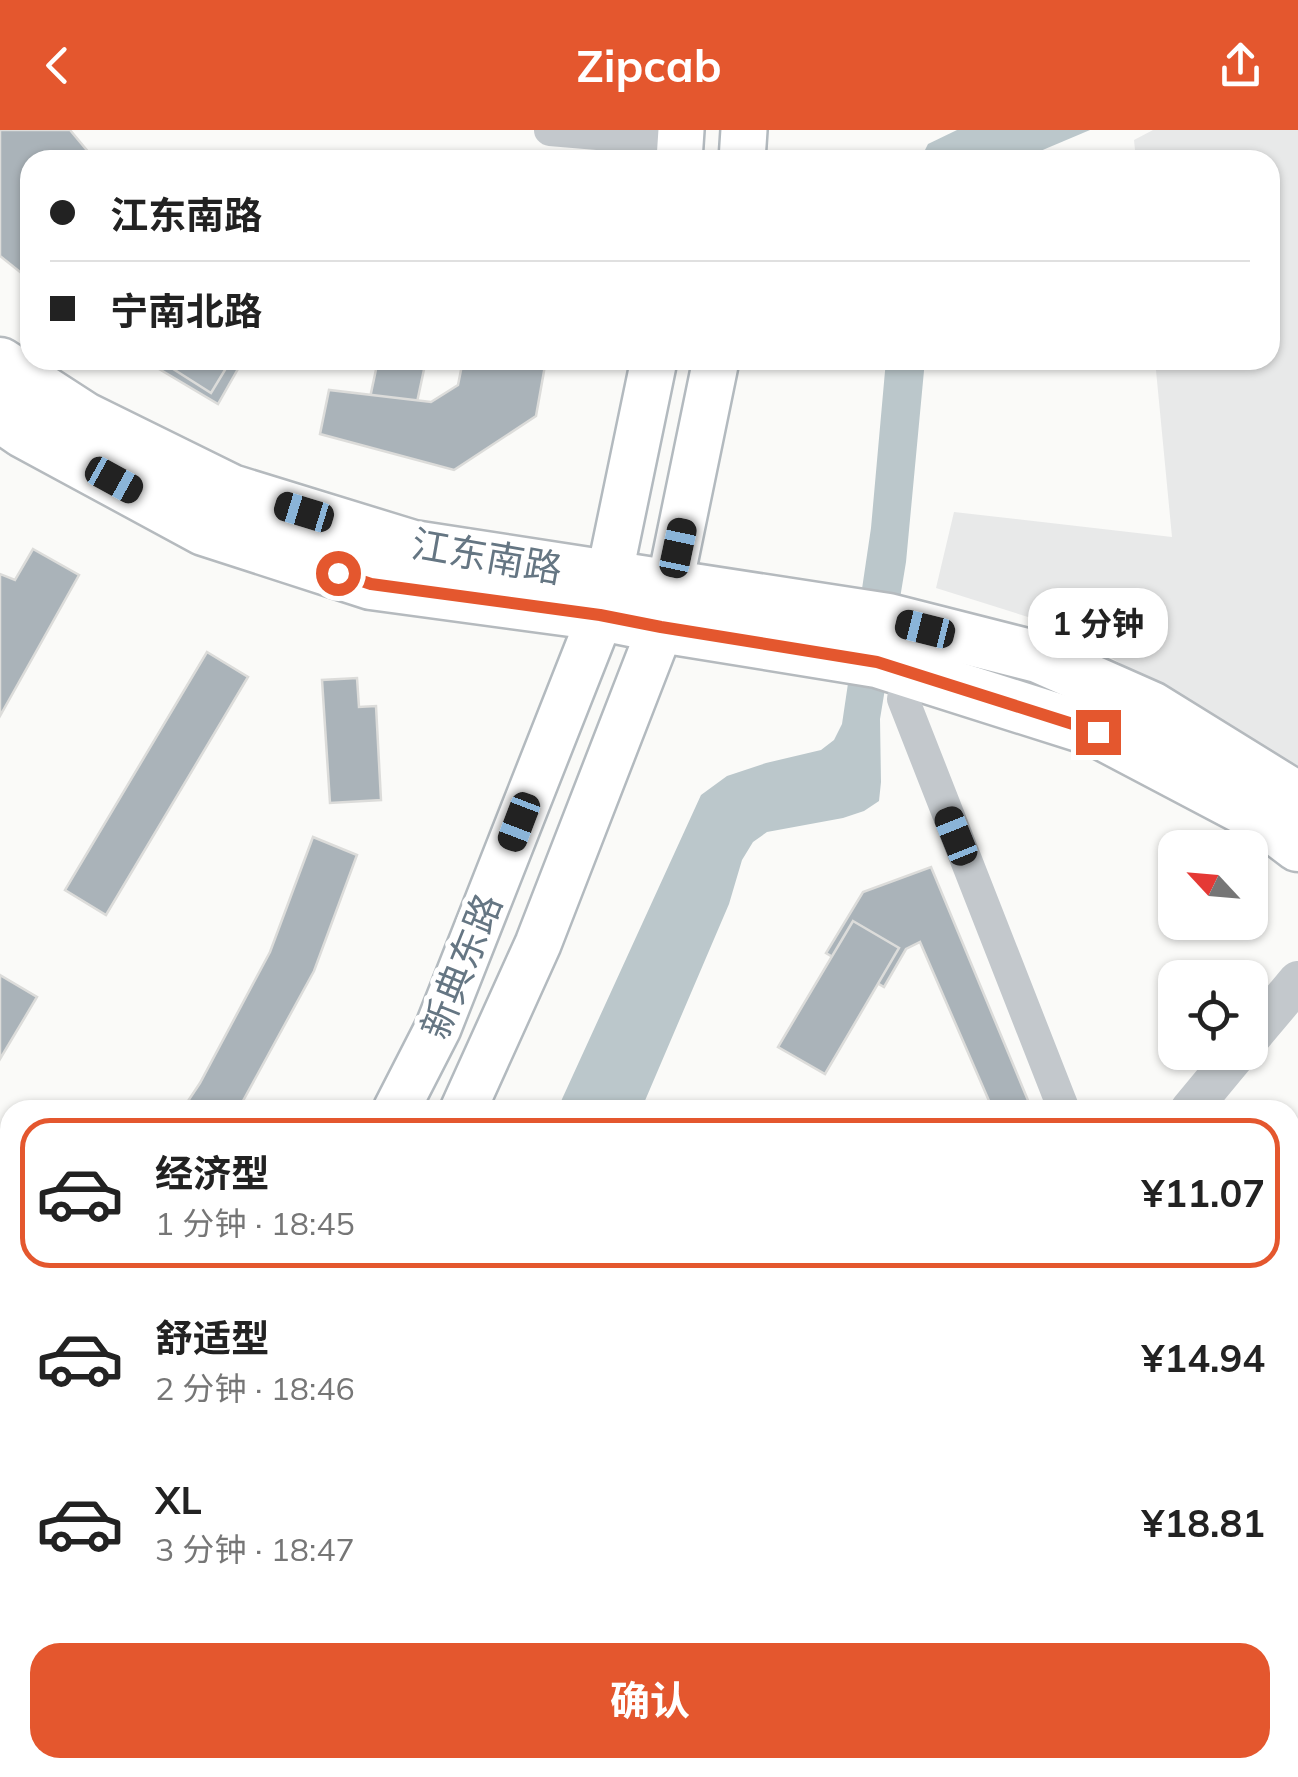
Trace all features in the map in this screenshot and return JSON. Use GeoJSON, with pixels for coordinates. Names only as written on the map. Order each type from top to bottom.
{"type":"FeatureCollection","features":[{"type":"Feature","properties":{"kind":"main road","name":"江东南路"},"geometry":{"type":"LineString","coordinates":[[0,363],[84,418],[231,490],[413,546],[605,596],[828,632],[892,651]]}},
{"type":"Feature","properties":{"kind":"main road","name":"新典东路"},"geometry":{"type":"LineString","coordinates":[[401,1100],[438,1028],[605,596],[652,370]]}},
{"type":"Feature","properties":{"kind":"main road","name":"新典东路"},"geometry":{"type":"LineString","coordinates":[[468,1100],[538,944],[665,607],[714,370]]}},
{"type":"Feature","properties":{"kind":"main road","name":"江东南路"},"geometry":{"type":"LineString","coordinates":[[0,416],[187,521],[371,584],[605,596]]}},
{"type":"Feature","properties":{"kind":"main road"},"geometry":{"type":"LineString","coordinates":[[892,651],[1038,657],[1151,707],[1298,798]]}},
{"type":"Feature","properties":{"kind":"main road"},"geometry":{"type":"LineString","coordinates":[[892,651],[1098,732],[1261,818],[1298,846]]}},
{"type":"Feature","properties":{"kind":"street"},"geometry":{"type":"LineString","coordinates":[[550,130],[680,143]]}},
{"type":"Feature","properties":{"kind":"street"},"geometry":{"type":"LineString","coordinates":[[892,651],[902,699],[1060,1100]]}},
{"type":"Feature","properties":{"kind":"street"},"geometry":{"type":"LineString","coordinates":[[1268,1017],[1298,981]]}},
{"type":"Feature","properties":{"kind":"street"},"geometry":{"type":"LineString","coordinates":[[1198,1100],[1223,1070]]}},
{"type":"Feature","properties":{"kind":"shaded area"},"geometry":{"type":"Polygon","coordinates":[[[957,130],[1090,130],[1043,150],[925,150],[928,144],[957,130]]]}},
{"type":"Feature","properties":{"kind":"shaded area"},"geometry":{"type":"Polygon","coordinates":[[[1153,130],[1298,130],[1298,776],[1066,629],[936,588],[954,512],[1172,537],[1156,370],[1280,370],[1280,150],[1135,150],[1134,140],[1153,130]]]}},
{"type":"Feature","properties":{"kind":"shaded area"},"geometry":{"type":"Polygon","coordinates":[[[885,370],[924,370],[906,562],[880,719],[879,801],[843,818],[767,832],[753,842],[742,860],[729,904],[645,1100],[562,1100],[701,795],[727,776],[821,750],[834,740],[842,724],[871,528],[885,370]]]}},
{"type":"Feature","properties":{"kind":"building"},"geometry":{"type":"Polygon","coordinates":[[[0,130],[62,130],[78,150],[20,150],[20,227],[0,244],[0,130]]]}},
{"type":"Feature","properties":{"kind":"building"},"geometry":{"type":"Polygon","coordinates":[[[0,130],[70,130],[87,150],[20,150],[20,272],[0,256],[0,130]]]}},
{"type":"Feature","properties":{"kind":"building"},"geometry":{"type":"Polygon","coordinates":[[[161,370],[237,370],[218,404],[161,370]]]}},
{"type":"Feature","properties":{"kind":"building"},"geometry":{"type":"Polygon","coordinates":[[[175,370],[225,370],[211,393],[175,370]]]}},
{"type":"Feature","properties":{"kind":"building"},"geometry":{"type":"Polygon","coordinates":[[[376,370],[424,370],[410,435],[364,426],[376,370]]]}},
{"type":"Feature","properties":{"kind":"building"},"geometry":{"type":"Polygon","coordinates":[[[461,370],[544,370],[536,416],[454,470],[320,434],[329,390],[431,402],[458,385],[461,370]]]}},
{"type":"Feature","properties":{"kind":"building"},"geometry":{"type":"Polygon","coordinates":[[[33,549],[79,575],[0,716],[0,574],[15,580],[33,549]]]}},
{"type":"Feature","properties":{"kind":"building"},"geometry":{"type":"Polygon","coordinates":[[[207,652],[248,677],[106,915],[65,890],[207,652]]]}},
{"type":"Feature","properties":{"kind":"building"},"geometry":{"type":"Polygon","coordinates":[[[357,678],[359,707],[376,706],[381,800],[330,803],[322,680],[357,678]]]}},
{"type":"Feature","properties":{"kind":"building"},"geometry":{"type":"Polygon","coordinates":[[[313,837],[357,855],[314,971],[243,1100],[189,1100],[200,1083],[270,952],[313,837]]]}},
{"type":"Feature","properties":{"kind":"building"},"geometry":{"type":"Polygon","coordinates":[[[931,867],[1028,1100],[989,1100],[920,942],[906,949],[884,987],[826,953],[863,892],[931,867]]]}},
{"type":"Feature","properties":{"kind":"building"},"geometry":{"type":"Polygon","coordinates":[[[853,921],[899,948],[825,1074],[778,1047],[853,921]]]}},
{"type":"Feature","properties":{"kind":"building"},"geometry":{"type":"Polygon","coordinates":[[[0,975],[37,997],[0,1059],[0,975]]]}},
{"type":"Feature","properties":{"kind":"route"},"geometry":{"type":"LineString","coordinates":[[338,573],[371,584],[600,615],[877,662],[1098,732]]}}]}
